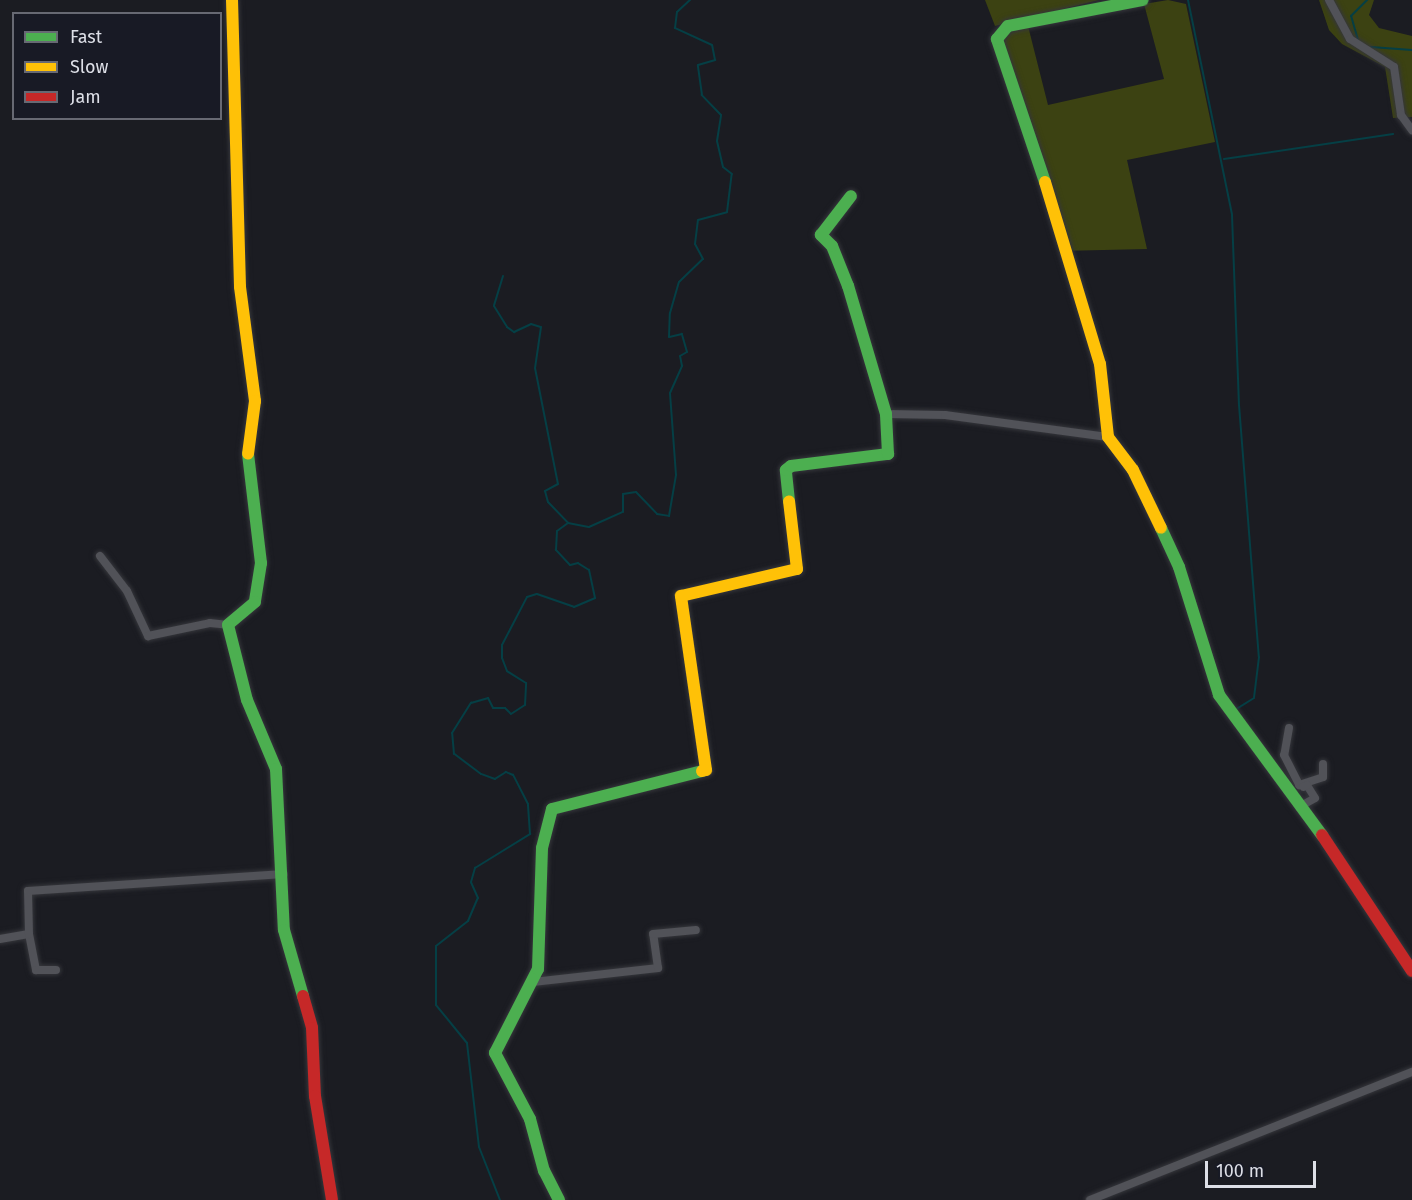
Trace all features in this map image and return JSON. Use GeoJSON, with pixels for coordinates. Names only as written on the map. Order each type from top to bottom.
{"type":"FeatureCollection","features":[{"type":"Feature","properties":{"kind":"street"},"geometry":{"type":"LineString","coordinates":[[228,626],[255,602],[261,564],[247,446],[255,401],[240,287],[232,0]]}},
{"type":"Feature","properties":{"kind":"street"},"geometry":{"type":"LineString","coordinates":[[1143,0],[1008,26],[997,39],[1069,251],[1100,364],[1108,437],[1133,470],[1179,567],[1219,695],[1290,793],[1412,971]]}},
{"type":"Feature","properties":{"kind":"street"},"geometry":{"type":"LineString","coordinates":[[1329,0],[1350,39],[1395,67],[1401,115],[1412,130]]}},
{"type":"Feature","properties":{"kind":"street"},"geometry":{"type":"LineString","coordinates":[[559,1200],[544,1172],[530,1119],[495,1053],[538,969],[542,848],[552,809],[705,770],[681,596],[797,569],[786,470],[798,463],[888,453],[886,414],[848,286],[832,246],[821,235],[851,196]]}},
{"type":"Feature","properties":{"kind":"street"},"geometry":{"type":"LineString","coordinates":[[886,414],[945,416],[1108,437]]}},
{"type":"Feature","properties":{"kind":"street"},"geometry":{"type":"LineString","coordinates":[[100,556],[127,591],[148,636],[210,622],[228,626]]}},
{"type":"Feature","properties":{"kind":"street"},"geometry":{"type":"LineString","coordinates":[[228,626],[247,700],[276,769],[284,930],[312,1028],[315,1096],[332,1200]]}},
{"type":"Feature","properties":{"kind":"street"},"geometry":{"type":"LineString","coordinates":[[1289,728],[1286,762],[1299,785],[1307,785]]}},
{"type":"Feature","properties":{"kind":"street"},"geometry":{"type":"LineString","coordinates":[[1290,793],[1323,777],[1323,764]]}},
{"type":"Feature","properties":{"kind":"street"},"geometry":{"type":"LineString","coordinates":[[1299,807],[1315,798],[1307,785]]}},
{"type":"Feature","properties":{"kind":"street"},"geometry":{"type":"LineString","coordinates":[[56,970],[36,970],[29,934],[28,891],[283,874]]}},
{"type":"Feature","properties":{"kind":"street"},"geometry":{"type":"LineString","coordinates":[[533,982],[658,968],[654,934],[696,930]]}},
{"type":"Feature","properties":{"kind":"street"},"geometry":{"type":"LineString","coordinates":[[0,939],[29,934]]}},
{"type":"Feature","properties":{"kind":"street"},"geometry":{"type":"LineString","coordinates":[[1090,1200],[1412,1072]]}},
{"type":"Feature","properties":{"kind":"green space"},"geometry":{"type":"Polygon","coordinates":[[[985,0],[1099,0],[995,26],[985,0]]]}},
{"type":"Feature","properties":{"kind":"green space"},"geometry":{"type":"Polygon","coordinates":[[[1168,0],[1186,4],[1215,142],[1127,160],[1147,249],[1060,251],[1000,39],[1027,22],[1048,105],[1164,79],[1144,4],[1168,0]]]}},
{"type":"Feature","properties":{"kind":"green space"},"geometry":{"type":"Polygon","coordinates":[[[1319,0],[1374,0],[1369,15],[1379,28],[1412,36],[1412,117],[1393,118],[1385,67],[1342,44],[1329,30],[1319,0]]]}},
{"type":"Feature","properties":{"kind":"waterway"},"geometry":{"type":"LineString","coordinates":[[500,1200],[479,1147],[467,1043],[436,1005],[436,946],[468,921],[478,898],[471,882],[475,868],[530,834],[528,804],[513,775],[506,772],[495,779],[481,774],[454,754],[452,733],[471,703],[488,698],[493,708],[505,708],[511,714],[525,705],[526,683],[507,671],[502,658],[502,645],[527,597],[537,594],[574,607],[595,598],[589,570],[578,563],[570,565],[556,550],[557,531],[568,523],[589,527],[623,512],[623,494],[636,492],[657,514],[669,516],[676,475],[670,393],[682,366],[680,356],[687,352],[682,334],[669,337],[670,313],[679,282],[703,259],[695,244],[698,220],[727,212],[732,174],[723,167],[717,141],[721,115],[702,95],[698,65],[715,60],[712,45],[675,28],[677,12],[690,0]]}},
{"type":"Feature","properties":{"kind":"waterway"},"geometry":{"type":"LineString","coordinates":[[1188,0],[1232,215],[1239,405],[1259,657],[1254,698],[1235,710]]}},
{"type":"Feature","properties":{"kind":"waterway"},"geometry":{"type":"LineString","coordinates":[[1358,40],[1351,16],[1367,0]]}},
{"type":"Feature","properties":{"kind":"waterway"},"geometry":{"type":"LineString","coordinates":[[1371,47],[1412,50]]}},
{"type":"Feature","properties":{"kind":"waterway"},"geometry":{"type":"LineString","coordinates":[[1224,159],[1393,134]]}},
{"type":"Feature","properties":{"kind":"waterway"},"geometry":{"type":"LineString","coordinates":[[503,276],[494,306],[507,327],[514,332],[531,324],[541,327],[535,368],[558,484],[545,491],[548,502],[568,523]]}},
{"type":"Feature","properties":{"kind":"traffic: fast"},"geometry":{"type":"LineString","coordinates":[[1045,182],[997,39],[1008,26],[1143,0]]}},
{"type":"Feature","properties":{"kind":"traffic: fast"},"geometry":{"type":"LineString","coordinates":[[789,501],[786,470],[791,466],[888,454],[886,414],[848,286],[832,246],[821,235],[851,196]]}},
{"type":"Feature","properties":{"kind":"traffic: fast"},"geometry":{"type":"LineString","coordinates":[[248,454],[261,563],[255,602],[228,625],[247,700],[276,769],[284,930],[303,996]]}},
{"type":"Feature","properties":{"kind":"traffic: fast"},"geometry":{"type":"LineString","coordinates":[[1161,528],[1179,567],[1219,695],[1322,835]]}},
{"type":"Feature","properties":{"kind":"traffic: fast"},"geometry":{"type":"LineString","coordinates":[[559,1200],[544,1171],[530,1119],[495,1053],[538,969],[542,848],[552,809],[702,771]]}},
{"type":"Feature","properties":{"kind":"traffic: slow"},"geometry":{"type":"LineString","coordinates":[[232,0],[240,287],[255,401],[248,454]]}},
{"type":"Feature","properties":{"kind":"traffic: slow"},"geometry":{"type":"LineString","coordinates":[[1045,182],[1100,364],[1108,437],[1133,470],[1161,528]]}},
{"type":"Feature","properties":{"kind":"traffic: slow"},"geometry":{"type":"LineString","coordinates":[[702,771],[706,770],[681,596],[797,569],[789,501]]}},
{"type":"Feature","properties":{"kind":"traffic: jam"},"geometry":{"type":"LineString","coordinates":[[1322,835],[1412,971]]}},
{"type":"Feature","properties":{"kind":"traffic: jam"},"geometry":{"type":"LineString","coordinates":[[303,996],[312,1028],[315,1096],[332,1200]]}}]}
